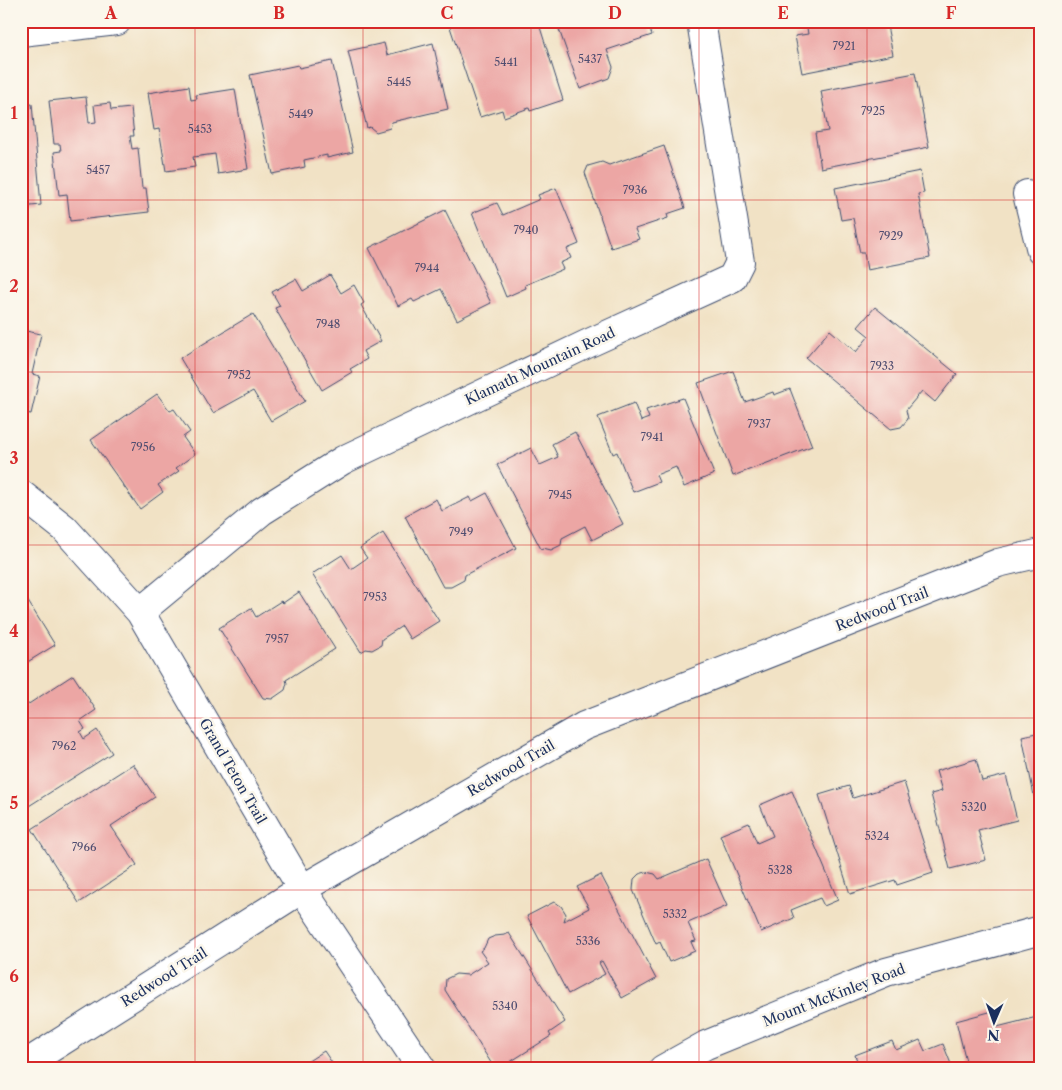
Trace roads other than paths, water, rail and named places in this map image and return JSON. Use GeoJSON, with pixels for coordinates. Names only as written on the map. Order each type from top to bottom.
{"type":"FeatureCollection","features":[{"type":"Feature","properties":{"kind":"street"},"geometry":{"type":"LineString","coordinates":[[21,32],[117,21]]}},
{"type":"Feature","properties":{"kind":"street","name":"Klamath Mountain Road"},"geometry":{"type":"LineString","coordinates":[[140,612],[262,511],[342,460],[595,340],[732,278],[740,262],[701,21]]}},
{"type":"Feature","properties":{"kind":"street"},"geometry":{"type":"LineString","coordinates":[[1027,194],[1041,251]]}},
{"type":"Feature","properties":{"kind":"street","name":"Grand Teton Trail"},"geometry":{"type":"LineString","coordinates":[[21,494],[64,528],[140,612],[302,889],[422,1069]]}},
{"type":"Feature","properties":{"kind":"street","name":"Redwood Trail"},"geometry":{"type":"LineString","coordinates":[[21,1067],[302,889],[584,726],[998,563],[1041,553]]}},
{"type":"Feature","properties":{"kind":"street","name":"Mount McKinley Road"},"geometry":{"type":"LineString","coordinates":[[663,1069],[706,1046],[886,972],[1041,930]]}}]}
